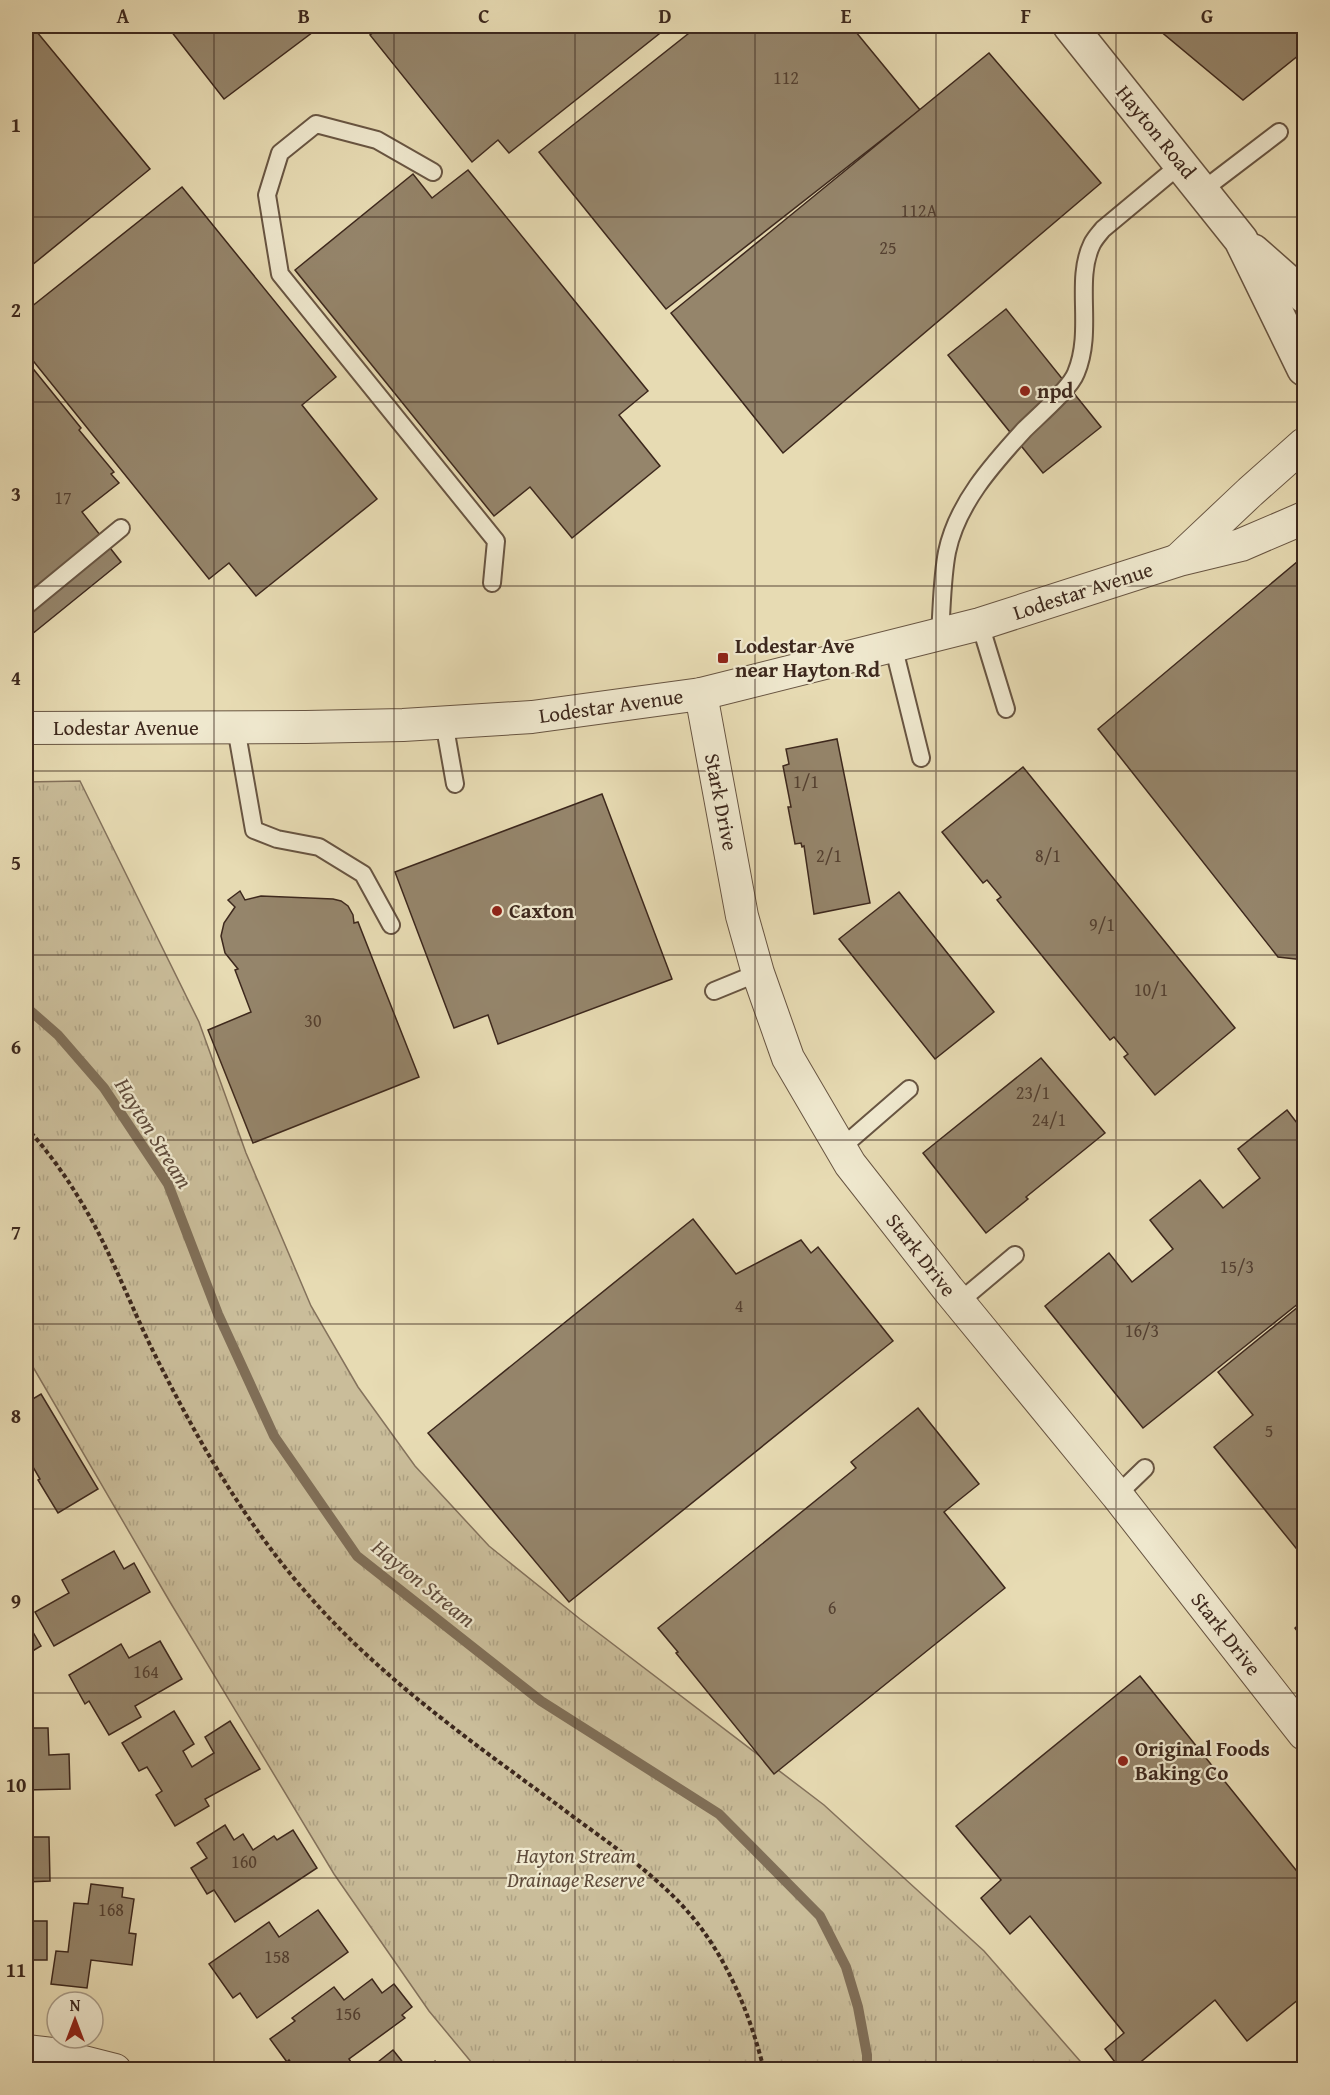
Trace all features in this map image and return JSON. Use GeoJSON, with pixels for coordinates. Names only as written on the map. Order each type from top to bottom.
{"type":"FeatureCollection","features":[{"type":"Feature","properties":{"kind":"street","name":"Hayton Road"},"geometry":{"type":"LineString","coordinates":[[1070,26],[1241,240],[1305,369]]}},
{"type":"Feature","properties":{"kind":"street","name":"Hayton Road"},"geometry":{"type":"LineString","coordinates":[[1241,240],[1305,296]]}},
{"type":"Feature","properties":{"kind":"street","name":"Lodestar Avenue"},"geometry":{"type":"LineString","coordinates":[[1179,560],[1250,492],[1305,444]]}},
{"type":"Feature","properties":{"kind":"street","name":"Lodestar Avenue"},"geometry":{"type":"LineString","coordinates":[[26,728],[236,728],[444,722],[532,717],[701,694],[980,624],[1179,560],[1241,545],[1305,518]]}},
{"type":"Feature","properties":{"kind":"street","name":"Stark Drive"},"geometry":{"type":"LineString","coordinates":[[701,694],[742,916],[758,973],[788,1058],[850,1164],[959,1302],[1117,1495],[1305,1734]]}},
{"type":"Feature","properties":{"kind":"street"},"geometry":{"type":"LineString","coordinates":[[26,2051],[52,2054],[115,2070]]}},
{"type":"Feature","properties":{"kind":"lane"},"geometry":{"type":"LineString","coordinates":[[433,172],[377,140],[316,124],[280,153],[267,195],[280,274],[496,541],[492,583]]}},
{"type":"Feature","properties":{"kind":"lane"},"geometry":{"type":"LineString","coordinates":[[1203,190],[1279,132]]}},
{"type":"Feature","properties":{"kind":"lane"},"geometry":{"type":"LineString","coordinates":[[940,633],[947,552],[955,526],[967,502],[995,462],[1067,385],[1077,370],[1084,347],[1086,259],[1093,242],[1103,229],[1181,164]]}},
{"type":"Feature","properties":{"kind":"lane"},"geometry":{"type":"LineString","coordinates":[[26,606],[121,528]]}},
{"type":"Feature","properties":{"kind":"lane"},"geometry":{"type":"LineString","coordinates":[[980,624],[1006,709]]}},
{"type":"Feature","properties":{"kind":"lane"},"geometry":{"type":"LineString","coordinates":[[893,645],[921,758]]}},
{"type":"Feature","properties":{"kind":"lane"},"geometry":{"type":"LineString","coordinates":[[444,722],[455,784]]}},
{"type":"Feature","properties":{"kind":"lane"},"geometry":{"type":"LineString","coordinates":[[236,728],[254,830],[277,839],[319,847],[363,874],[391,925]]}},
{"type":"Feature","properties":{"kind":"lane"},"geometry":{"type":"LineString","coordinates":[[714,991],[758,973]]}},
{"type":"Feature","properties":{"kind":"lane"},"geometry":{"type":"LineString","coordinates":[[841,1148],[909,1089]]}},
{"type":"Feature","properties":{"kind":"lane"},"geometry":{"type":"LineString","coordinates":[[959,1302],[1015,1255]]}},
{"type":"Feature","properties":{"kind":"lane"},"geometry":{"type":"LineString","coordinates":[[1117,1495],[1145,1468]]}},
{"type":"Feature","properties":{"kind":"path"},"geometry":{"type":"LineString","coordinates":[[26,1127],[74,1190],[101,1237],[154,1354],[180,1404],[230,1492],[280,1561],[310,1598],[342,1631],[420,1701],[624,1854],[687,1910],[707,1935],[744,2005],[764,2070]]}},
{"type":"Feature","properties":{"kind":"green space","name":"Hayton Stream Drainage Reserve"},"geometry":{"type":"Polygon","coordinates":[[[80,781],[199,1022],[246,1153],[311,1306],[358,1387],[415,1466],[489,1546],[580,1619],[824,1805],[984,1951],[1087,2069],[477,2069],[429,2011],[334,1874],[170,1602],[26,1355],[26,782],[80,781]]]}},
{"type":"Feature","properties":{"kind":"building"},"geometry":{"type":"Polygon","coordinates":[[[26,26],[32,26],[150,169],[26,270],[26,26]]]}},
{"type":"Feature","properties":{"kind":"building"},"geometry":{"type":"Polygon","coordinates":[[[167,26],[321,26],[224,99],[167,26]]]}},
{"type":"Feature","properties":{"kind":"building"},"geometry":{"type":"Polygon","coordinates":[[[382,26],[669,26],[509,153],[498,140],[472,162],[370,35],[382,26]]]}},
{"type":"Feature","properties":{"kind":"building"},"geometry":{"type":"Polygon","coordinates":[[[698,26],[851,26],[920,110],[666,309],[539,152],[698,26]]]}},
{"type":"Feature","properties":{"kind":"building"},"geometry":{"type":"Polygon","coordinates":[[[1165,26],[1304,26],[1304,51],[1243,100],[1159,30],[1165,26]]]}},
{"type":"Feature","properties":{"kind":"building"},"geometry":{"type":"Polygon","coordinates":[[[989,53],[1101,183],[783,453],[671,313],[989,53]]]}},
{"type":"Feature","properties":{"kind":"building"},"geometry":{"type":"Polygon","coordinates":[[[468,170],[648,391],[619,415],[660,466],[572,538],[530,487],[494,516],[295,270],[413,174],[432,198],[468,170]]]}},
{"type":"Feature","properties":{"kind":"building"},"geometry":{"type":"Polygon","coordinates":[[[182,187],[336,377],[302,405],[377,499],[256,596],[229,563],[209,579],[26,352],[26,311],[182,187]]]}},
{"type":"Feature","properties":{"kind":"building","name":"npd"},"geometry":{"type":"Polygon","coordinates":[[[1006,309],[1101,427],[1043,473],[948,355],[1006,309]]]}},
{"type":"Feature","properties":{"kind":"building"},"geometry":{"type":"Polygon","coordinates":[[[26,360],[114,472],[111,474],[119,483],[82,512],[121,562],[26,639],[26,360]]]}},
{"type":"Feature","properties":{"kind":"building"},"geometry":{"type":"Polygon","coordinates":[[[1304,556],[1304,960],[1278,957],[1098,729],[1304,556]]]}},
{"type":"Feature","properties":{"kind":"building"},"geometry":{"type":"Polygon","coordinates":[[[837,739],[870,903],[814,914],[804,846],[802,847],[801,843],[795,844],[783,766],[789,764],[786,749],[837,739]]]}},
{"type":"Feature","properties":{"kind":"building"},"geometry":{"type":"Polygon","coordinates":[[[1023,767],[1235,1028],[1155,1095],[1124,1057],[1128,1054],[1114,1037],[1110,1040],[997,900],[1001,897],[987,880],[983,883],[942,832],[1023,767]]]}},
{"type":"Feature","properties":{"kind":"building"},"geometry":{"type":"Polygon","coordinates":[[[602,794],[672,979],[498,1044],[488,1015],[454,1028],[395,872],[602,794]]]}},
{"type":"Feature","properties":{"kind":"building"},"geometry":{"type":"Polygon","coordinates":[[[240,891],[245,900],[261,896],[333,899],[348,906],[354,923],[358,922],[419,1077],[253,1143],[208,1030],[251,1012],[235,970],[238,969],[225,953],[221,936],[224,923],[235,907],[228,900],[240,891]]]}},
{"type":"Feature","properties":{"kind":"building"},"geometry":{"type":"Polygon","coordinates":[[[899,892],[994,1012],[935,1059],[839,939],[899,892]]]}},
{"type":"Feature","properties":{"kind":"building"},"geometry":{"type":"Polygon","coordinates":[[[1041,1058],[1105,1133],[1026,1197],[1028,1199],[986,1233],[923,1153],[1041,1058]]]}},
{"type":"Feature","properties":{"kind":"building"},"geometry":{"type":"Polygon","coordinates":[[[1287,1110],[1304,1132],[1304,1299],[1143,1428],[1045,1306],[1109,1253],[1132,1282],[1173,1249],[1150,1220],[1200,1180],[1223,1208],[1260,1178],[1238,1149],[1287,1110]]]}},
{"type":"Feature","properties":{"kind":"building"},"geometry":{"type":"Polygon","coordinates":[[[693,1219],[736,1274],[801,1240],[811,1253],[818,1247],[893,1341],[569,1602],[428,1433],[693,1219]]]}},
{"type":"Feature","properties":{"kind":"building"},"geometry":{"type":"Polygon","coordinates":[[[1304,1302],[1304,1558],[1214,1447],[1253,1415],[1218,1372],[1304,1302]]]}},
{"type":"Feature","properties":{"kind":"building"},"geometry":{"type":"Polygon","coordinates":[[[41,1394],[98,1489],[58,1513],[29,1460],[26,1462],[26,1403],[41,1394]]]}},
{"type":"Feature","properties":{"kind":"building"},"geometry":{"type":"Polygon","coordinates":[[[918,1408],[979,1484],[944,1512],[1005,1588],[774,1774],[658,1628],[856,1468],[851,1462],[918,1408]]]}},
{"type":"Feature","properties":{"kind":"building"},"geometry":{"type":"Polygon","coordinates":[[[114,1551],[124,1569],[134,1563],[150,1592],[54,1646],[35,1612],[69,1593],[62,1580],[114,1551]]]}},
{"type":"Feature","properties":{"kind":"building"},"geometry":{"type":"Polygon","coordinates":[[[26,1620],[41,1646],[26,1655],[26,1620]]]}},
{"type":"Feature","properties":{"kind":"building"},"geometry":{"type":"Polygon","coordinates":[[[1304,1620],[1304,1640],[1295,1628],[1304,1620]]]}},
{"type":"Feature","properties":{"kind":"building"},"geometry":{"type":"Polygon","coordinates":[[[160,1641],[182,1679],[135,1706],[141,1717],[109,1735],[89,1701],[85,1704],[69,1675],[121,1644],[129,1658],[160,1641]]]}},
{"type":"Feature","properties":{"kind":"building"},"geometry":{"type":"Polygon","coordinates":[[[1140,1676],[1304,1880],[1304,1995],[1247,2041],[1215,2000],[1131,2070],[1121,2070],[1105,2049],[1124,2033],[1030,1916],[1010,1934],[981,1898],[1001,1880],[956,1826],[1140,1676]]]}},
{"type":"Feature","properties":{"kind":"building"},"geometry":{"type":"Polygon","coordinates":[[[174,1711],[194,1744],[183,1751],[192,1767],[214,1753],[205,1737],[230,1721],[260,1769],[205,1799],[209,1806],[175,1826],[156,1795],[162,1791],[147,1767],[139,1771],[122,1743],[174,1711]]]}},
{"type":"Feature","properties":{"kind":"building"},"geometry":{"type":"Polygon","coordinates":[[[26,1722],[33,1722],[33,1728],[48,1728],[49,1755],[69,1754],[70,1789],[26,1790],[26,1722]]]}},
{"type":"Feature","properties":{"kind":"building"},"geometry":{"type":"Polygon","coordinates":[[[225,1825],[234,1840],[243,1834],[253,1850],[274,1836],[277,1840],[293,1830],[317,1868],[235,1922],[214,1890],[207,1894],[191,1868],[207,1858],[197,1843],[225,1825]]]}},
{"type":"Feature","properties":{"kind":"building"},"geometry":{"type":"Polygon","coordinates":[[[26,1829],[27,1837],[49,1837],[50,1881],[26,1882],[26,1829]]]}},
{"type":"Feature","properties":{"kind":"building"},"geometry":{"type":"Polygon","coordinates":[[[91,1884],[123,1888],[122,1897],[134,1899],[129,1933],[136,1934],[132,1965],[91,1960],[87,1988],[51,1984],[56,1951],[68,1952],[74,1903],[88,1904],[91,1884]]]}},
{"type":"Feature","properties":{"kind":"building"},"geometry":{"type":"Polygon","coordinates":[[[318,1910],[348,1952],[257,2018],[240,1993],[233,1998],[209,1964],[269,1922],[279,1937],[318,1910]]]}},
{"type":"Feature","properties":{"kind":"building"},"geometry":{"type":"Polygon","coordinates":[[[26,1921],[47,1921],[47,1960],[26,1960],[26,1921]]]}},
{"type":"Feature","properties":{"kind":"building"},"geometry":{"type":"Polygon","coordinates":[[[372,1979],[382,1993],[394,1984],[412,2007],[402,2015],[405,2018],[349,2059],[351,2062],[341,2070],[307,2070],[302,2063],[295,2068],[289,2060],[287,2062],[270,2039],[295,2021],[292,2018],[334,1987],[344,2000],[372,1979]]]}},
{"type":"Feature","properties":{"kind":"building"},"geometry":{"type":"Polygon","coordinates":[[[393,2050],[409,2070],[368,2070],[393,2050]]]}},
{"type":"Feature","properties":{"kind":"building"},"geometry":{"type":"Polygon","coordinates":[[[435,2061],[442,2070],[425,2070],[435,2061]]]}},
{"type":"Feature","properties":{"kind":"waterway","name":"Hayton Stream"},"geometry":{"type":"LineString","coordinates":[[26,1007],[58,1035],[104,1088],[168,1184],[218,1314],[274,1436],[357,1556],[541,1701],[719,1814],[820,1916],[846,1967],[858,2007],[867,2055],[867,2070]]}},
{"type":"Feature","properties":{"kind":"place","name":"npd"},"geometry":{"type":"Point","coordinates":[1025,391]}},
{"type":"Feature","properties":{"kind":"place","name":"Lodestar Ave near Hayton Rd"},"geometry":{"type":"Point","coordinates":[723,658]}},
{"type":"Feature","properties":{"kind":"place","name":"Caxton"},"geometry":{"type":"Point","coordinates":[497,911]}},
{"type":"Feature","properties":{"kind":"place","name":"Original Foods Baking Co"},"geometry":{"type":"Point","coordinates":[1123,1761]}}]}
